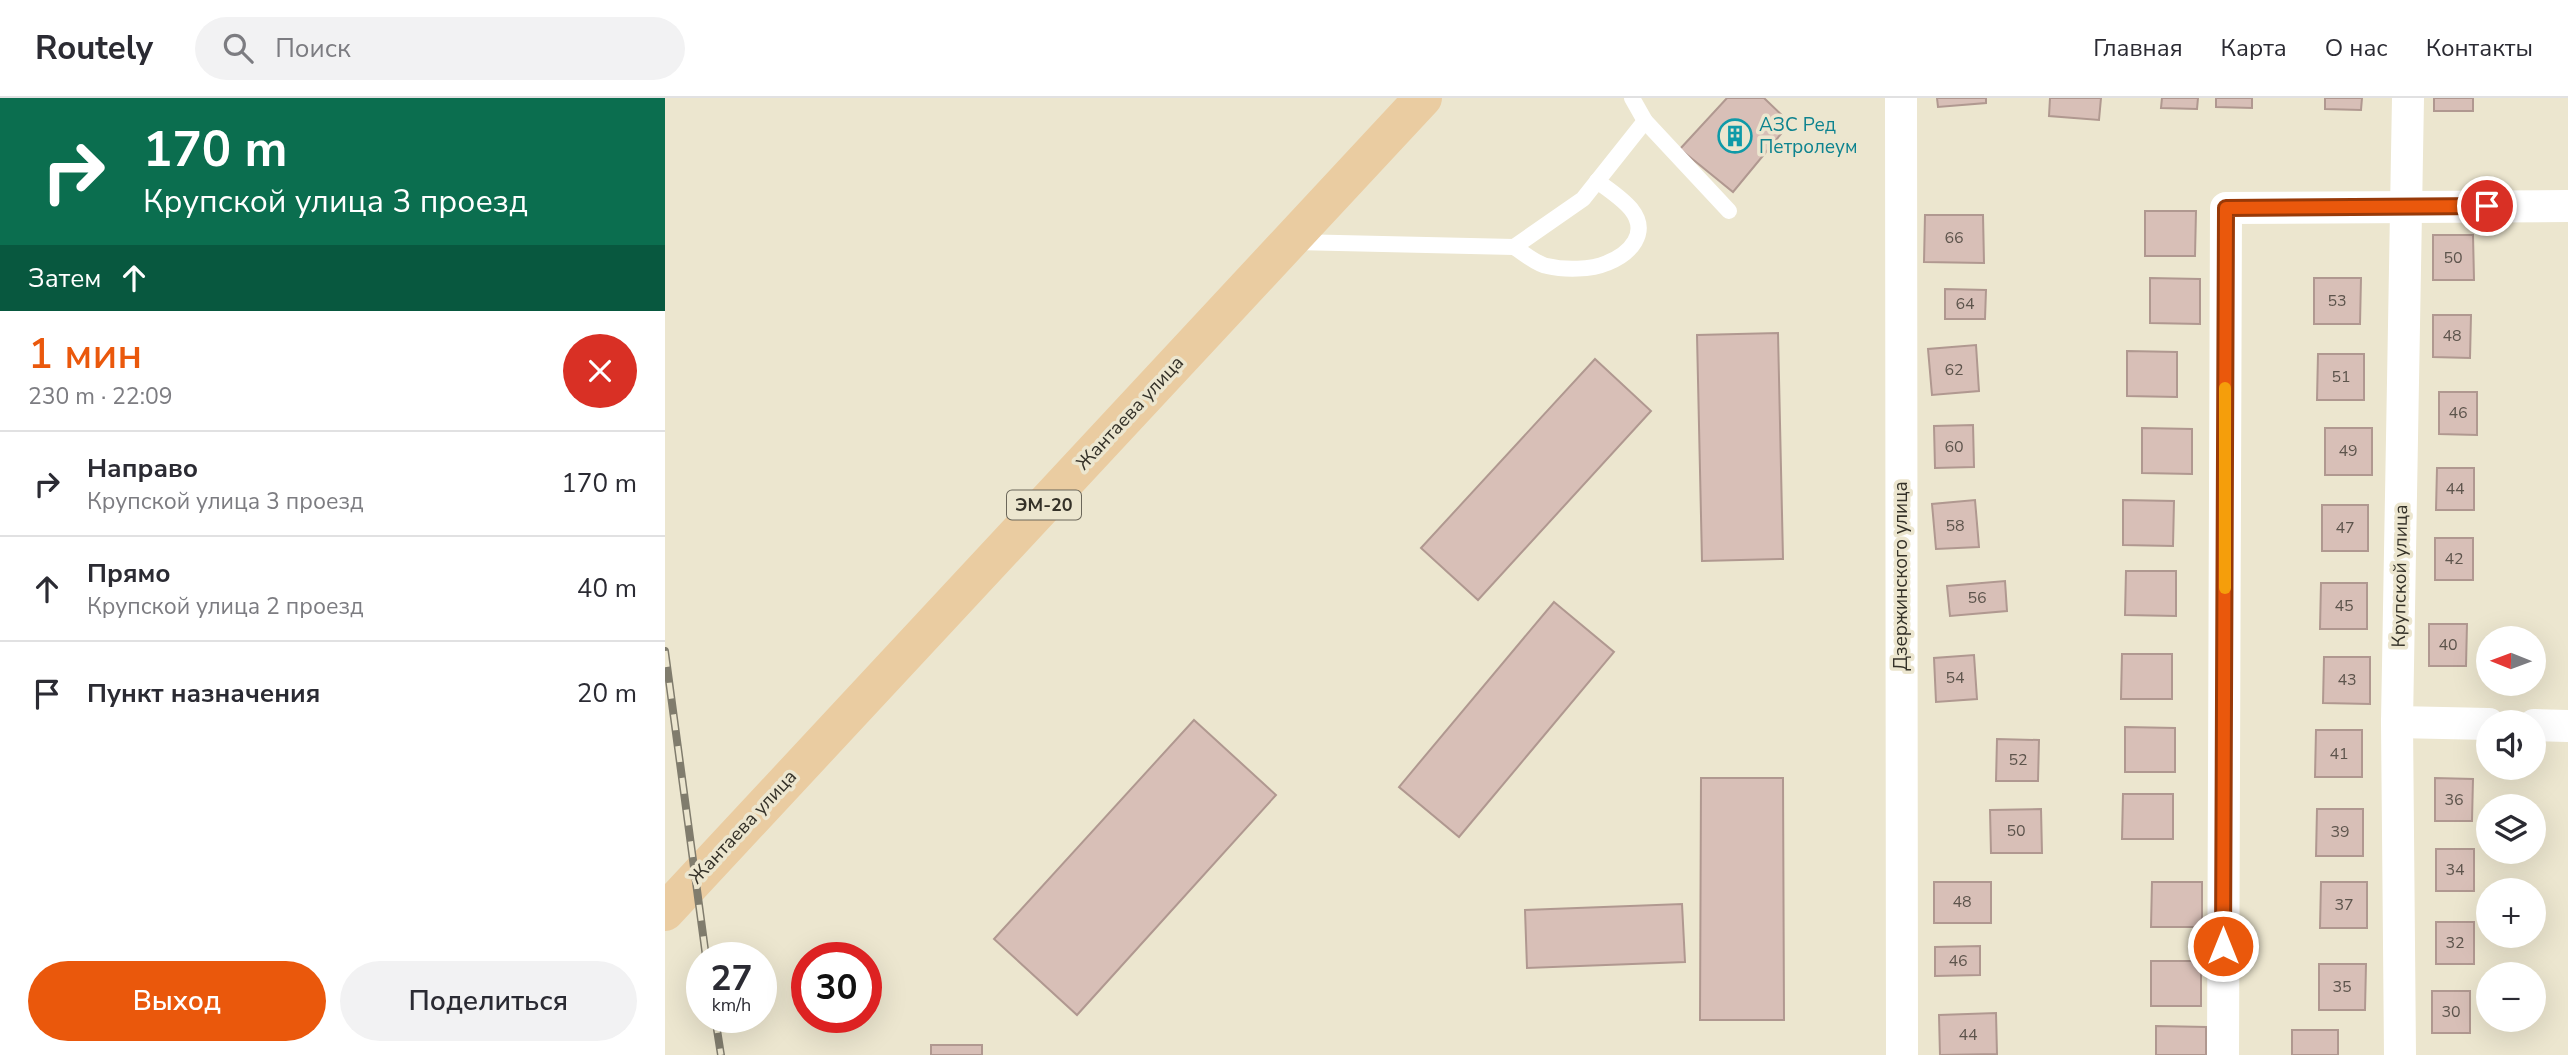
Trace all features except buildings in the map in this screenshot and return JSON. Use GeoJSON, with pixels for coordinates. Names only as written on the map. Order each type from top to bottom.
{"type":"FeatureCollection","features":[{"type":"Feature","properties":{"kind":"main road","name":"Жантаева улица"},"geometry":{"type":"LineString","coordinates":[[665,912],[1423,98]]}},
{"type":"Feature","properties":{"kind":"street","name":"Дзержинского улица"},"geometry":{"type":"LineString","coordinates":[[1901,98],[1902,1055]]}},
{"type":"Feature","properties":{"kind":"street","name":"Крупской улица"},"geometry":{"type":"LineString","coordinates":[[2400,1055],[2397,722],[2408,98]]}},
{"type":"Feature","properties":{"kind":"street"},"geometry":{"type":"LineString","coordinates":[[2223,1055],[2226,208],[2568,206]]}},
{"type":"Feature","properties":{"kind":"street"},"geometry":{"type":"LineString","coordinates":[[2397,722],[2476,724]]}},
{"type":"Feature","properties":{"kind":"street"},"geometry":{"type":"LineString","coordinates":[[2546,725],[2568,726]]}},
{"type":"Feature","properties":{"kind":"lane"},"geometry":{"type":"LineString","coordinates":[[1632,98],[1645,121],[1729,211]]}},
{"type":"Feature","properties":{"kind":"lane"},"geometry":{"type":"LineString","coordinates":[[1514,247],[1583,199],[1645,121]]}},
{"type":"Feature","properties":{"kind":"lane"},"geometry":{"type":"LineString","coordinates":[[1289,242],[1514,247],[1545,266],[1571,268],[1607,264],[1638,240],[1639,231],[1633,210],[1597,181]]}},
{"type":"Feature","properties":{"kind":"railway"},"geometry":{"type":"LineString","coordinates":[[665,651],[704,942]]}},
{"type":"Feature","properties":{"kind":"railway"},"geometry":{"type":"LineString","coordinates":[[718,1033],[721,1055]]}},
{"type":"Feature","properties":{"kind":"slow traffic"},"geometry":{"type":"LineString","coordinates":[[2225,388],[2225,588]]}},
{"type":"Feature","properties":{"kind":"place","name":"АЗС Ред Петролеум"},"geometry":{"type":"Point","coordinates":[1735,136]}},
{"type":"Feature","properties":{"kind":"route"},"geometry":{"type":"LineString","coordinates":[[2223,946],[2226,208],[2487,206]]}}]}
